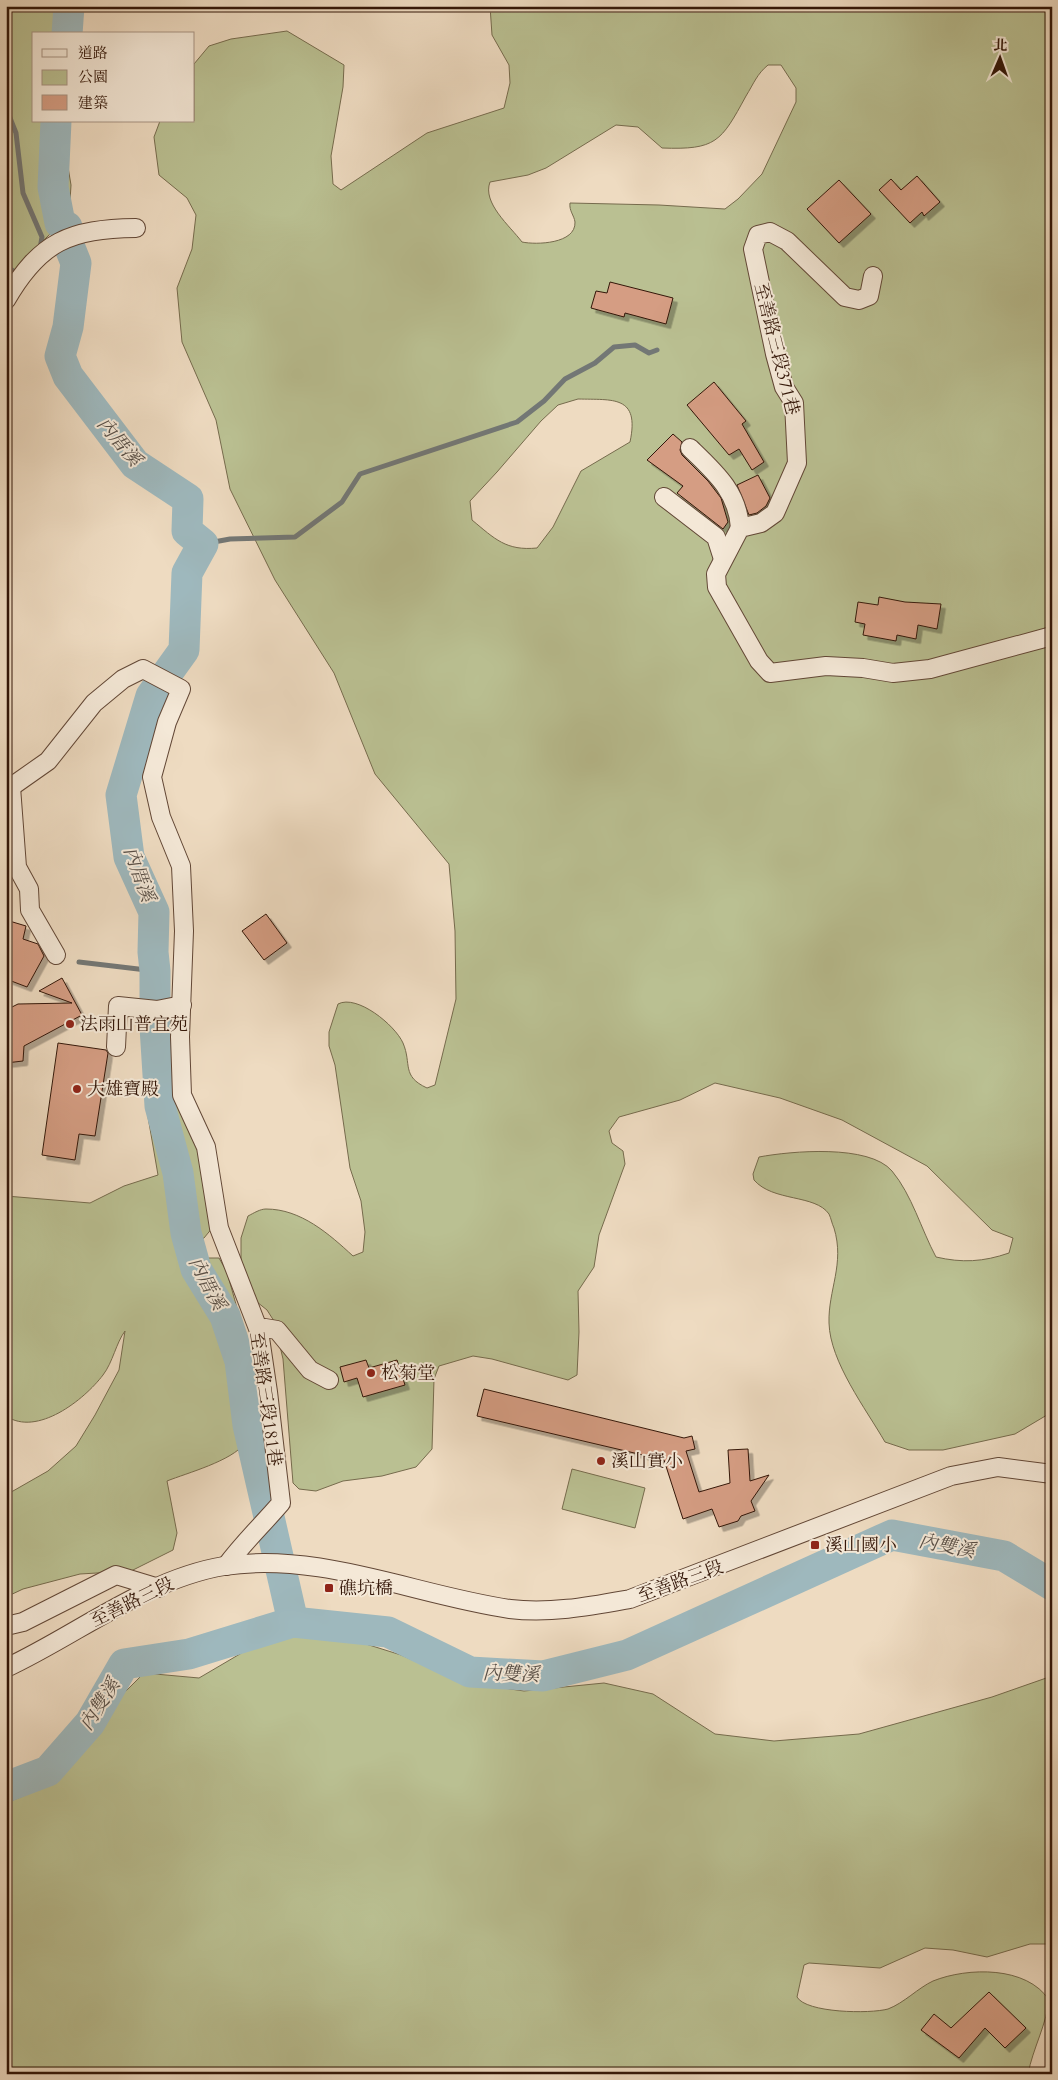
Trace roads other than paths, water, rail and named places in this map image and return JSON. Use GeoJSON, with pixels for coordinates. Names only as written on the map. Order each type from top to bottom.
{"type":"FeatureCollection","features":[{"type":"Feature","properties":{"kind":"street"},"geometry":{"type":"LineString","coordinates":[[6,300],[20,277],[41,253],[62,239],[100,229],[136,228]]}},
{"type":"Feature","properties":{"kind":"street","name":"至善路三段371巷"},"geometry":{"type":"LineString","coordinates":[[740,528],[760,523],[775,513],[797,463],[794,403],[784,387],[773,345],[753,249],[758,235],[770,232],[787,241],[845,297],[859,300],[869,296],[873,276]]}},
{"type":"Feature","properties":{"kind":"street"},"geometry":{"type":"LineString","coordinates":[[690,448],[727,486],[739,512],[740,528],[716,574],[717,587],[759,661],[770,673],[826,666],[863,668],[893,673],[930,669],[1052,636]]}},
{"type":"Feature","properties":{"kind":"street"},"geometry":{"type":"LineString","coordinates":[[664,497],[716,537],[723,559]]}},
{"type":"Feature","properties":{"kind":"street","name":"至善路三段181巷"},"geometry":{"type":"LineString","coordinates":[[8,791],[48,761],[94,703],[123,679],[143,669],[181,689],[167,722],[152,777],[161,817],[181,866],[184,931],[180,1037],[182,1095],[206,1147],[219,1228],[259,1331],[281,1503],[257,1531],[243,1543],[226,1566]]}},
{"type":"Feature","properties":{"kind":"street"},"geometry":{"type":"LineString","coordinates":[[8,791],[17,867],[29,889],[30,910],[56,954]]}},
{"type":"Feature","properties":{"kind":"street"},"geometry":{"type":"LineString","coordinates":[[116,1047],[118,1006],[157,1010],[182,1005]]}},
{"type":"Feature","properties":{"kind":"street"},"geometry":{"type":"LineString","coordinates":[[259,1331],[265,1328],[277,1330],[310,1370],[329,1380]]}},
{"type":"Feature","properties":{"kind":"street","name":"至善路三段"},"geometry":{"type":"LineString","coordinates":[[6,1668],[125,1603],[193,1572],[226,1566],[266,1564],[296,1566],[329,1570],[511,1609],[575,1609],[630,1599],[951,1476],[998,1467],[1052,1474]]}},
{"type":"Feature","properties":{"kind":"street"},"geometry":{"type":"LineString","coordinates":[[6,1626],[24,1622],[116,1575],[159,1588]]}},
{"type":"Feature","properties":{"kind":"waterway","name":"內厝溪"},"geometry":{"type":"LineString","coordinates":[[67,32],[69,6]]}},
{"type":"Feature","properties":{"kind":"waterway"},"geometry":{"type":"LineString","coordinates":[[6,108],[16,133],[23,193],[42,237],[40,249]]}},
{"type":"Feature","properties":{"kind":"waterway","name":"內厝溪"},"geometry":{"type":"LineString","coordinates":[[56,122],[53,187],[60,223],[67,227]]}},
{"type":"Feature","properties":{"kind":"waterway","name":"內厝溪"},"geometry":{"type":"LineString","coordinates":[[70,248],[76,263],[68,327],[60,356],[68,376],[135,464],[188,499],[187,531],[203,544],[187,573],[184,650],[151,696],[121,795],[129,857],[154,912],[155,1027],[160,1106],[178,1173],[186,1233],[196,1269],[225,1316],[240,1361],[248,1425],[293,1622]]}},
{"type":"Feature","properties":{"kind":"waterway"},"geometry":{"type":"LineString","coordinates":[[6,267],[19,274]]}},
{"type":"Feature","properties":{"kind":"waterway"},"geometry":{"type":"LineString","coordinates":[[203,544],[230,539],[295,537],[342,502],[360,474],[517,422],[544,401],[565,379],[595,363],[614,347],[635,345],[649,353],[657,350]]}},
{"type":"Feature","properties":{"kind":"waterway"},"geometry":{"type":"LineString","coordinates":[[79,962],[155,971]]}},
{"type":"Feature","properties":{"kind":"waterway","name":"內雙溪"},"geometry":{"type":"LineString","coordinates":[[6,1787],[48,1771],[90,1723],[124,1664],[189,1654],[293,1622],[388,1632],[470,1672],[543,1676],[627,1655],[892,1535],[1004,1556],[1052,1585]]}},
{"type":"Feature","properties":{"kind":"place","name":"法雨山普宜苑"},"geometry":{"type":"Point","coordinates":[70,1024]}},
{"type":"Feature","properties":{"kind":"place","name":"大雄寶殿"},"geometry":{"type":"Point","coordinates":[77,1089]}},
{"type":"Feature","properties":{"kind":"place","name":"松菊堂"},"geometry":{"type":"Point","coordinates":[371,1373]}},
{"type":"Feature","properties":{"kind":"place","name":"溪山實小"},"geometry":{"type":"Point","coordinates":[601,1461]}},
{"type":"Feature","properties":{"kind":"place","name":"溪山國小"},"geometry":{"type":"Point","coordinates":[815,1545]}},
{"type":"Feature","properties":{"kind":"place","name":"礁坑橋"},"geometry":{"type":"Point","coordinates":[329,1588]}}]}
